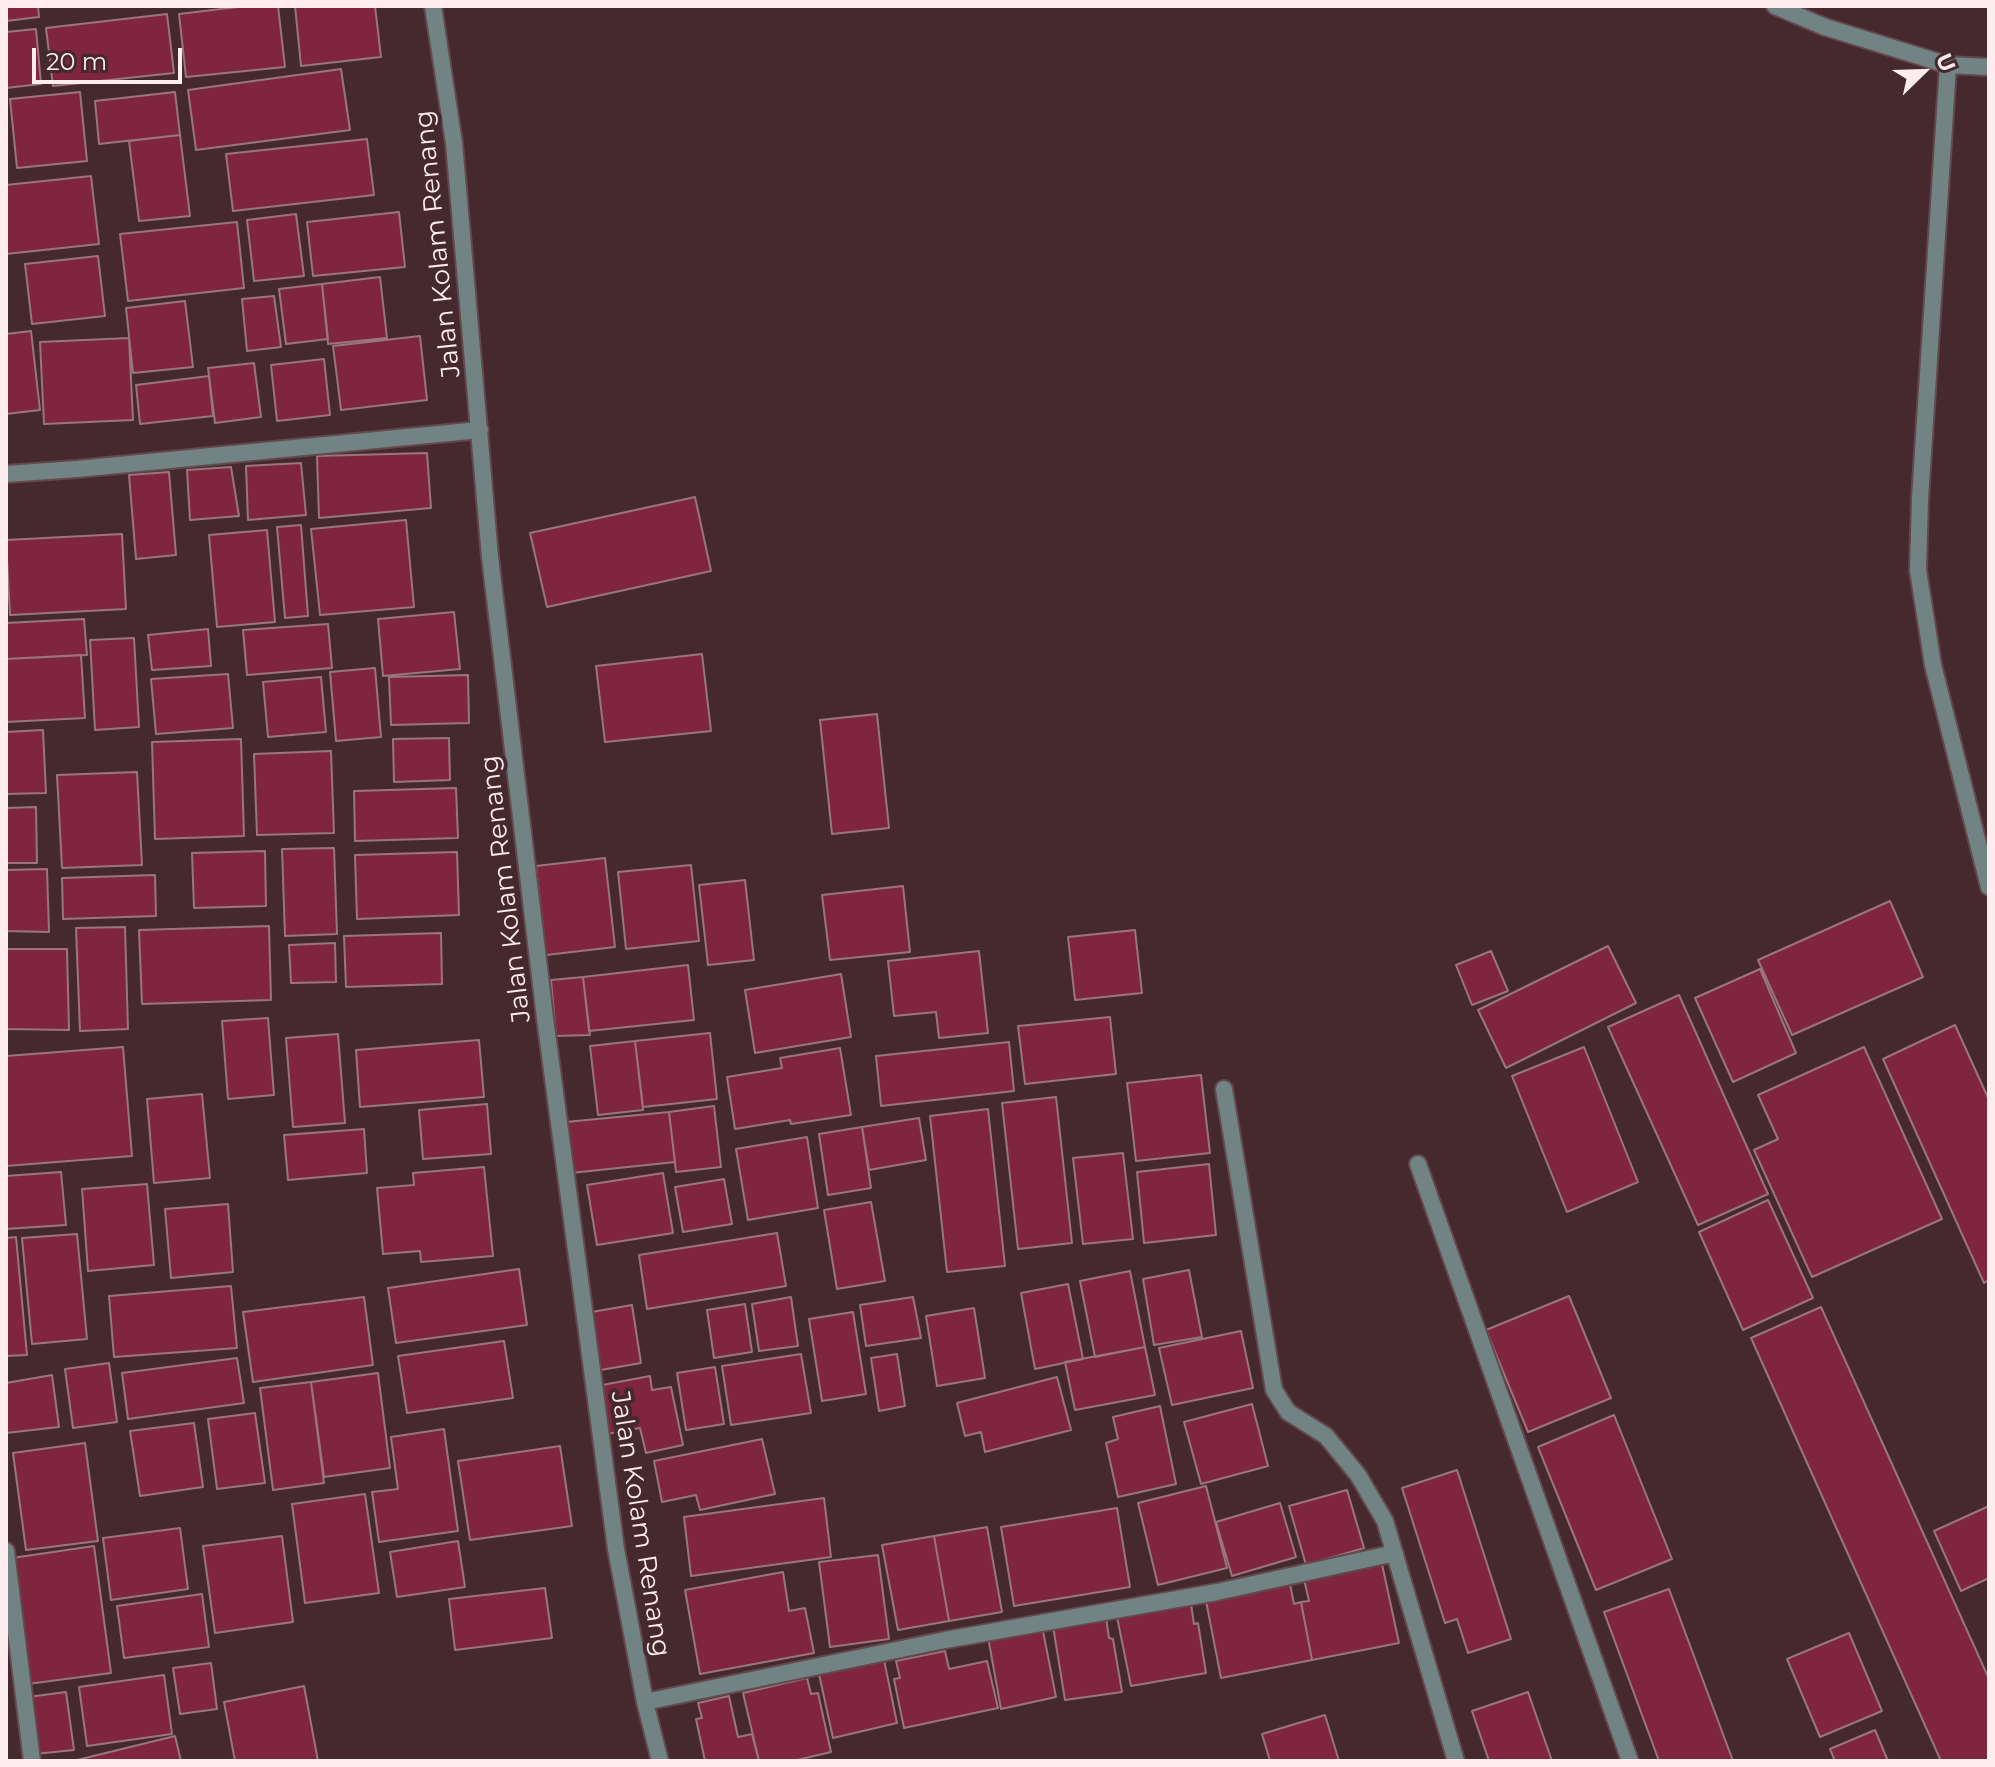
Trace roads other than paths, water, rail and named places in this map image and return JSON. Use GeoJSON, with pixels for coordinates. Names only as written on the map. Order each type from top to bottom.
{"type":"FeatureCollection","features":[{"type":"Feature","properties":{"kind":"street","name":"Jalan Kolam Renang"},"geometry":{"type":"LineString","coordinates":[[433,6],[454,143],[490,557],[547,1034],[616,1549],[645,1702],[660,1761]]}},
{"type":"Feature","properties":{"kind":"street"},"geometry":{"type":"LineString","coordinates":[[1775,6],[1825,27],[1948,65],[1989,67]]}},
{"type":"Feature","properties":{"kind":"street"},"geometry":{"type":"LineString","coordinates":[[1948,65],[1918,570],[1933,665],[1989,887]]}},
{"type":"Feature","properties":{"kind":"street"},"geometry":{"type":"LineString","coordinates":[[6,474],[480,430]]}},
{"type":"Feature","properties":{"kind":"street"},"geometry":{"type":"LineString","coordinates":[[1224,1089],[1274,1390],[1288,1412],[1326,1436],[1358,1475],[1385,1521],[1456,1761]]}},
{"type":"Feature","properties":{"kind":"street"},"geometry":{"type":"LineString","coordinates":[[1418,1164],[1630,1761]]}},
{"type":"Feature","properties":{"kind":"street"},"geometry":{"type":"LineString","coordinates":[[6,1551],[32,1761]]}},
{"type":"Feature","properties":{"kind":"street"},"geometry":{"type":"LineString","coordinates":[[645,1702],[945,1640],[1217,1592],[1395,1553]]}}]}
